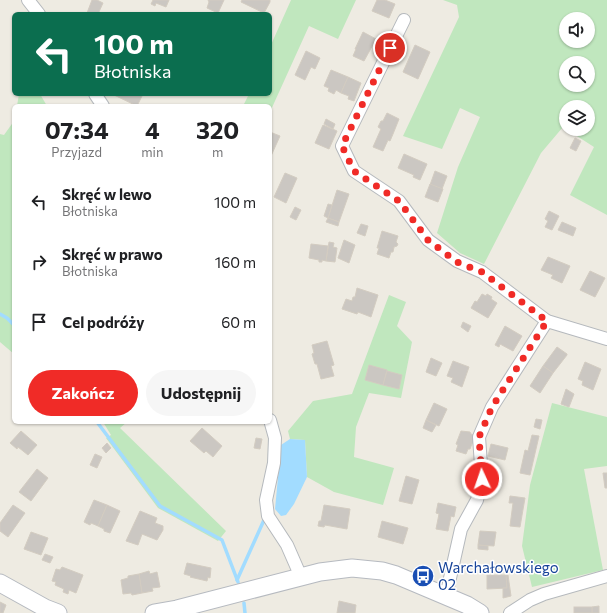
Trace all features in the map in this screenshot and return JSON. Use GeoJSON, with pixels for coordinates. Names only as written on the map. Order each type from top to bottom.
{"type":"FeatureCollection","features":[{"type":"Feature","properties":{"kind":"street"},"geometry":{"type":"LineString","coordinates":[[28,0],[38,12]]}},
{"type":"Feature","properties":{"kind":"street"},"geometry":{"type":"LineString","coordinates":[[404,20],[342,146],[354,171],[399,201],[428,240],[457,262],[482,272],[547,321],[607,339]]}},
{"type":"Feature","properties":{"kind":"street"},"geometry":{"type":"LineString","coordinates":[[446,596],[461,528],[477,500],[482,479],[479,437],[492,407],[547,321]]}},
{"type":"Feature","properties":{"kind":"street"},"geometry":{"type":"LineString","coordinates":[[271,424],[275,438],[274,463],[266,500],[268,516],[287,545],[301,577]]}},
{"type":"Feature","properties":{"kind":"street"},"geometry":{"type":"LineString","coordinates":[[154,613],[177,610],[334,569],[352,568],[367,569],[396,575],[468,605],[480,613]]}},
{"type":"Feature","properties":{"kind":"street"},"geometry":{"type":"LineString","coordinates":[[510,613],[530,600],[544,594],[607,576]]}},
{"type":"Feature","properties":{"kind":"street"},"geometry":{"type":"LineString","coordinates":[[0,583],[45,608],[58,613]]}},
{"type":"Feature","properties":{"kind":"green space"},"geometry":{"type":"Polygon","coordinates":[[[291,0],[356,0],[338,39],[309,26],[272,108],[272,104],[244,104],[248,96],[272,96],[272,43],[291,0]]]}},
{"type":"Feature","properties":{"kind":"green space"},"geometry":{"type":"Polygon","coordinates":[[[443,0],[607,0],[607,215],[570,195],[594,147],[577,136],[595,136],[595,100],[559,100],[559,132],[541,153],[484,264],[460,253],[437,233],[458,167],[480,117],[460,108],[442,149],[403,136],[459,17],[457,5],[443,0]]]}},
{"type":"Feature","properties":{"kind":"green space"},"geometry":{"type":"Polygon","coordinates":[[[19,96],[41,96],[46,104],[17,104],[19,96]]]}},
{"type":"Feature","properties":{"kind":"green space"},"geometry":{"type":"Polygon","coordinates":[[[12,124],[12,352],[0,342],[0,134],[4,135],[12,124]]]}},
{"type":"Feature","properties":{"kind":"green space"},"geometry":{"type":"Polygon","coordinates":[[[389,295],[406,302],[397,326],[412,342],[401,398],[369,393],[356,427],[354,457],[394,468],[383,505],[334,492],[307,477],[305,440],[290,439],[288,431],[313,401],[352,394],[389,295]]]}},
{"type":"Feature","properties":{"kind":"green space"},"geometry":{"type":"Polygon","coordinates":[[[552,403],[607,417],[607,466],[584,469],[603,570],[532,587],[522,546],[530,485],[552,403]]]}},
{"type":"Feature","properties":{"kind":"green space"},"geometry":{"type":"Polygon","coordinates":[[[104,424],[125,424],[120,428],[226,531],[218,541],[158,508],[106,438],[111,435],[104,424]]]}},
{"type":"Feature","properties":{"kind":"water"},"geometry":{"type":"Polygon","coordinates":[[[290,439],[305,440],[307,477],[294,504],[286,515],[281,516],[275,509],[281,445],[290,439]]]}},
{"type":"Feature","properties":{"kind":"building"},"geometry":{"type":"Polygon","coordinates":[[[92,0],[97,0],[103,3],[99,12],[87,12],[92,0]]]}},
{"type":"Feature","properties":{"kind":"building"},"geometry":{"type":"Polygon","coordinates":[[[153,0],[169,0],[166,7],[156,3],[155,6],[151,4],[153,0]]]}},
{"type":"Feature","properties":{"kind":"building"},"geometry":{"type":"Polygon","coordinates":[[[208,0],[224,0],[218,12],[207,8],[209,2],[208,0]]]}},
{"type":"Feature","properties":{"kind":"building"},"geometry":{"type":"Polygon","coordinates":[[[242,0],[270,0],[265,12],[241,2],[242,0]]]}},
{"type":"Feature","properties":{"kind":"building"},"geometry":{"type":"Polygon","coordinates":[[[377,0],[385,0],[395,4],[389,18],[372,11],[377,0]]]}},
{"type":"Feature","properties":{"kind":"building"},"geometry":{"type":"Polygon","coordinates":[[[363,32],[376,39],[364,61],[353,56],[363,32]]]}},
{"type":"Feature","properties":{"kind":"building"},"geometry":{"type":"Polygon","coordinates":[[[415,45],[430,52],[418,79],[403,72],[415,45]]]}},
{"type":"Feature","properties":{"kind":"building"},"geometry":{"type":"Polygon","coordinates":[[[306,51],[320,58],[315,69],[311,67],[305,80],[295,75],[306,51]]]}},
{"type":"Feature","properties":{"kind":"building"},"geometry":{"type":"Polygon","coordinates":[[[331,70],[348,77],[341,93],[336,90],[334,94],[328,91],[329,88],[324,86],[331,70]]]}},
{"type":"Feature","properties":{"kind":"building"},"geometry":{"type":"Polygon","coordinates":[[[348,77],[361,83],[354,101],[348,99],[349,96],[341,93],[348,77]]]}},
{"type":"Feature","properties":{"kind":"building"},"geometry":{"type":"Polygon","coordinates":[[[116,96],[142,96],[138,104],[133,104],[116,96]]]}},
{"type":"Feature","properties":{"kind":"building"},"geometry":{"type":"Polygon","coordinates":[[[387,113],[399,119],[390,141],[388,140],[383,151],[373,147],[381,129],[378,127],[387,113]]]}},
{"type":"Feature","properties":{"kind":"building"},"geometry":{"type":"Polygon","coordinates":[[[326,119],[335,124],[333,129],[324,124],[326,119]]]}},
{"type":"Feature","properties":{"kind":"building"},"geometry":{"type":"Polygon","coordinates":[[[323,125],[337,131],[329,149],[315,143],[323,125]]]}},
{"type":"Feature","properties":{"kind":"building"},"geometry":{"type":"Polygon","coordinates":[[[272,133],[280,136],[272,154],[272,133]]]}},
{"type":"Feature","properties":{"kind":"building"},"geometry":{"type":"Polygon","coordinates":[[[575,138],[581,141],[576,151],[570,148],[575,138]]]}},
{"type":"Feature","properties":{"kind":"building"},"geometry":{"type":"Polygon","coordinates":[[[404,154],[427,164],[420,180],[413,177],[414,175],[398,168],[404,154]]]}},
{"type":"Feature","properties":{"kind":"building"},"geometry":{"type":"Polygon","coordinates":[[[435,171],[447,176],[442,189],[430,185],[435,171]]]}},
{"type":"Feature","properties":{"kind":"building"},"geometry":{"type":"Polygon","coordinates":[[[285,173],[297,178],[286,203],[274,197],[285,173]]]}},
{"type":"Feature","properties":{"kind":"building"},"geometry":{"type":"Polygon","coordinates":[[[430,184],[443,189],[438,202],[425,197],[430,184]]]}},
{"type":"Feature","properties":{"kind":"building"},"geometry":{"type":"Polygon","coordinates":[[[337,190],[349,194],[339,222],[328,218],[337,190]]]}},
{"type":"Feature","properties":{"kind":"building"},"geometry":{"type":"Polygon","coordinates":[[[328,204],[332,205],[328,218],[324,216],[328,204]]]}},
{"type":"Feature","properties":{"kind":"building"},"geometry":{"type":"Polygon","coordinates":[[[295,207],[301,210],[296,220],[290,217],[295,207]]]}},
{"type":"Feature","properties":{"kind":"building"},"geometry":{"type":"Polygon","coordinates":[[[549,211],[559,216],[552,230],[545,227],[548,221],[545,219],[549,211]]]}},
{"type":"Feature","properties":{"kind":"building"},"geometry":{"type":"Polygon","coordinates":[[[328,218],[339,222],[338,226],[326,222],[328,218]]]}},
{"type":"Feature","properties":{"kind":"building"},"geometry":{"type":"Polygon","coordinates":[[[562,222],[576,228],[573,236],[558,230],[562,222]]]}},
{"type":"Feature","properties":{"kind":"building"},"geometry":{"type":"Polygon","coordinates":[[[361,224],[368,226],[365,236],[357,233],[361,224]]]}},
{"type":"Feature","properties":{"kind":"building"},"geometry":{"type":"Polygon","coordinates":[[[382,231],[398,236],[396,242],[398,244],[394,247],[389,258],[377,254],[379,248],[377,248],[382,231]]]}},
{"type":"Feature","properties":{"kind":"building"},"geometry":{"type":"Polygon","coordinates":[[[344,240],[355,245],[349,263],[338,258],[344,240]]]}},
{"type":"Feature","properties":{"kind":"building"},"geometry":{"type":"Polygon","coordinates":[[[329,242],[334,243],[333,247],[337,248],[335,262],[326,261],[329,242]]]}},
{"type":"Feature","properties":{"kind":"building"},"geometry":{"type":"Polygon","coordinates":[[[311,244],[328,246],[326,261],[322,260],[322,262],[319,262],[319,260],[309,258],[311,244]]]}},
{"type":"Feature","properties":{"kind":"building"},"geometry":{"type":"Polygon","coordinates":[[[548,257],[570,266],[562,283],[551,278],[553,275],[541,270],[548,257]]]}},
{"type":"Feature","properties":{"kind":"building"},"geometry":{"type":"Polygon","coordinates":[[[590,271],[605,278],[595,297],[580,290],[590,271]]]}},
{"type":"Feature","properties":{"kind":"building"},"geometry":{"type":"Polygon","coordinates":[[[357,288],[378,295],[371,317],[358,312],[357,314],[342,309],[346,299],[352,301],[353,297],[355,297],[357,288]]]}},
{"type":"Feature","properties":{"kind":"building"},"geometry":{"type":"Polygon","coordinates":[[[482,294],[486,296],[487,294],[492,297],[491,299],[497,303],[488,318],[471,308],[482,294]]]}},
{"type":"Feature","properties":{"kind":"building"},"geometry":{"type":"Polygon","coordinates":[[[463,322],[471,326],[468,332],[461,327],[463,322]]]}},
{"type":"Feature","properties":{"kind":"building"},"geometry":{"type":"Polygon","coordinates":[[[505,326],[522,336],[513,351],[500,344],[499,347],[495,345],[505,326]]]}},
{"type":"Feature","properties":{"kind":"building"},"geometry":{"type":"Polygon","coordinates":[[[327,341],[334,365],[331,366],[334,376],[321,379],[317,364],[315,364],[312,354],[314,353],[312,345],[327,341]]]}},
{"type":"Feature","properties":{"kind":"building"},"geometry":{"type":"Polygon","coordinates":[[[557,347],[567,355],[553,373],[543,366],[557,347]]]}},
{"type":"Feature","properties":{"kind":"building"},"geometry":{"type":"Polygon","coordinates":[[[431,358],[442,363],[436,376],[426,372],[431,358]]]}},
{"type":"Feature","properties":{"kind":"building"},"geometry":{"type":"Polygon","coordinates":[[[453,361],[469,367],[462,387],[451,382],[453,378],[447,376],[453,361]]]}},
{"type":"Feature","properties":{"kind":"building"},"geometry":{"type":"Polygon","coordinates":[[[585,362],[601,369],[593,390],[582,385],[583,381],[578,379],[585,362]]]}},
{"type":"Feature","properties":{"kind":"building"},"geometry":{"type":"Polygon","coordinates":[[[369,365],[387,370],[383,385],[365,380],[369,365]]]}},
{"type":"Feature","properties":{"kind":"building"},"geometry":{"type":"Polygon","coordinates":[[[543,366],[553,373],[540,393],[530,386],[543,366]]]}},
{"type":"Feature","properties":{"kind":"building"},"geometry":{"type":"Polygon","coordinates":[[[387,371],[402,375],[399,389],[383,385],[387,371]]]}},
{"type":"Feature","properties":{"kind":"building"},"geometry":{"type":"Polygon","coordinates":[[[566,389],[574,394],[569,407],[561,404],[566,389]]]}},
{"type":"Feature","properties":{"kind":"building"},"geometry":{"type":"Polygon","coordinates":[[[434,403],[447,409],[439,426],[426,420],[434,403]]]}},
{"type":"Feature","properties":{"kind":"building"},"geometry":{"type":"Polygon","coordinates":[[[536,419],[542,420],[540,429],[534,427],[536,419]]]}},
{"type":"Feature","properties":{"kind":"building"},"geometry":{"type":"Polygon","coordinates":[[[426,420],[436,425],[432,432],[423,428],[426,420]]]}},
{"type":"Feature","properties":{"kind":"building"},"geometry":{"type":"Polygon","coordinates":[[[202,428],[222,446],[213,457],[206,451],[204,453],[190,441],[202,428]]]}},
{"type":"Feature","properties":{"kind":"building"},"geometry":{"type":"Polygon","coordinates":[[[21,431],[37,445],[28,455],[10,443],[21,431]]]}},
{"type":"Feature","properties":{"kind":"building"},"geometry":{"type":"Polygon","coordinates":[[[461,431],[470,432],[475,436],[470,449],[468,449],[466,454],[456,451],[458,445],[456,444],[461,431]]]}},
{"type":"Feature","properties":{"kind":"building"},"geometry":{"type":"Polygon","coordinates":[[[532,435],[539,436],[530,475],[520,473],[525,450],[528,451],[532,435]]]}},
{"type":"Feature","properties":{"kind":"building"},"geometry":{"type":"Polygon","coordinates":[[[256,438],[262,439],[260,449],[254,448],[256,438]]]}},
{"type":"Feature","properties":{"kind":"building"},"geometry":{"type":"Polygon","coordinates":[[[107,443],[111,448],[106,453],[102,448],[107,443]]]}},
{"type":"Feature","properties":{"kind":"building"},"geometry":{"type":"Polygon","coordinates":[[[491,444],[508,448],[505,460],[488,456],[491,444]]]}},
{"type":"Feature","properties":{"kind":"building"},"geometry":{"type":"Polygon","coordinates":[[[95,454],[102,457],[97,468],[90,465],[95,454]]]}},
{"type":"Feature","properties":{"kind":"building"},"geometry":{"type":"Polygon","coordinates":[[[37,469],[48,478],[31,501],[19,492],[37,469]]]}},
{"type":"Feature","properties":{"kind":"building"},"geometry":{"type":"Polygon","coordinates":[[[603,473],[607,473],[607,488],[605,488],[603,473]]]}},
{"type":"Feature","properties":{"kind":"building"},"geometry":{"type":"Polygon","coordinates":[[[406,476],[419,480],[412,504],[399,501],[406,476]]]}},
{"type":"Feature","properties":{"kind":"building"},"geometry":{"type":"Polygon","coordinates":[[[510,496],[525,498],[520,527],[510,526],[513,503],[509,503],[510,496]]]}},
{"type":"Feature","properties":{"kind":"building"},"geometry":{"type":"Polygon","coordinates":[[[94,500],[107,505],[98,526],[91,523],[90,525],[84,522],[94,500]]]}},
{"type":"Feature","properties":{"kind":"building"},"geometry":{"type":"Polygon","coordinates":[[[438,503],[456,507],[454,517],[451,516],[448,531],[436,529],[439,514],[436,513],[438,503]]]}},
{"type":"Feature","properties":{"kind":"building"},"geometry":{"type":"Polygon","coordinates":[[[13,505],[25,513],[8,537],[0,531],[0,523],[13,505]]]}},
{"type":"Feature","properties":{"kind":"building"},"geometry":{"type":"Polygon","coordinates":[[[107,505],[120,511],[110,533],[104,531],[104,529],[98,526],[107,505]]]}},
{"type":"Feature","properties":{"kind":"building"},"geometry":{"type":"Polygon","coordinates":[[[324,505],[350,509],[347,529],[325,525],[324,527],[318,526],[319,521],[321,521],[324,505]]]}},
{"type":"Feature","properties":{"kind":"building"},"geometry":{"type":"Polygon","coordinates":[[[140,511],[157,518],[155,523],[163,526],[163,530],[157,540],[142,534],[138,545],[126,541],[140,511]]]}},
{"type":"Feature","properties":{"kind":"building"},"geometry":{"type":"Polygon","coordinates":[[[382,521],[408,528],[403,544],[378,537],[382,521]]]}},
{"type":"Feature","properties":{"kind":"building"},"geometry":{"type":"Polygon","coordinates":[[[480,531],[496,532],[494,546],[478,545],[480,531]]]}},
{"type":"Feature","properties":{"kind":"building"},"geometry":{"type":"Polygon","coordinates":[[[31,532],[48,538],[41,555],[24,549],[31,532]]]}},
{"type":"Feature","properties":{"kind":"building"},"geometry":{"type":"Polygon","coordinates":[[[478,545],[488,546],[488,550],[478,549],[478,545]]]}},
{"type":"Feature","properties":{"kind":"building"},"geometry":{"type":"Polygon","coordinates":[[[45,554],[53,557],[50,563],[42,560],[45,554]]]}},
{"type":"Feature","properties":{"kind":"building"},"geometry":{"type":"Polygon","coordinates":[[[187,563],[211,568],[210,578],[208,577],[207,581],[184,574],[187,563]]]}},
{"type":"Feature","properties":{"kind":"building"},"geometry":{"type":"Polygon","coordinates":[[[62,567],[83,575],[76,593],[69,590],[68,594],[63,592],[64,589],[55,585],[56,582],[52,581],[56,569],[60,570],[62,567]]]}},
{"type":"Feature","properties":{"kind":"building"},"geometry":{"type":"Polygon","coordinates":[[[149,571],[150,574],[157,572],[160,587],[152,588],[153,591],[142,593],[139,574],[149,571]]]}},
{"type":"Feature","properties":{"kind":"building"},"geometry":{"type":"Polygon","coordinates":[[[139,574],[142,593],[132,595],[131,593],[123,594],[121,580],[128,578],[128,576],[139,574]]]}},
{"type":"Feature","properties":{"kind":"building"},"geometry":{"type":"Polygon","coordinates":[[[487,575],[506,575],[507,588],[487,589],[487,575]]]}},
{"type":"Feature","properties":{"kind":"building"},"geometry":{"type":"Polygon","coordinates":[[[506,575],[508,575],[511,596],[503,598],[503,588],[507,588],[506,575]]]}},
{"type":"Feature","properties":{"kind":"building"},"geometry":{"type":"Polygon","coordinates":[[[339,601],[356,605],[355,613],[337,613],[339,601]]]}},
{"type":"Feature","properties":{"kind":"building"},"geometry":{"type":"Polygon","coordinates":[[[0,602],[6,605],[3,613],[0,613],[0,602]]]}},
{"type":"Feature","properties":{"kind":"building"},"geometry":{"type":"Polygon","coordinates":[[[599,606],[599,613],[592,613],[592,607],[599,606]]]}},
{"type":"Feature","properties":{"kind":"building"},"geometry":{"type":"Polygon","coordinates":[[[574,607],[592,607],[592,613],[574,613],[574,607]]]}},
{"type":"Feature","properties":{"kind":"waterway"},"geometry":{"type":"LineString","coordinates":[[0,314],[12,323]]}},
{"type":"Feature","properties":{"kind":"waterway"},"geometry":{"type":"LineString","coordinates":[[98,424],[160,506],[222,540],[238,582]]}},
{"type":"Feature","properties":{"kind":"waterway"},"geometry":{"type":"LineString","coordinates":[[237,580],[264,520]]}},
{"type":"Feature","properties":{"kind":"waterway"},"geometry":{"type":"LineString","coordinates":[[244,603],[245,613]]}},
{"type":"Feature","properties":{"kind":"place","name":"Warchałowskiego 02"},"geometry":{"type":"Point","coordinates":[423,576]}},
{"type":"Feature","properties":{"kind":"route"},"geometry":{"type":"LineString","coordinates":[[390,48],[342,146],[354,171],[399,201],[428,240],[457,262],[482,272],[547,321],[492,407],[479,437],[482,479]]}}]}
